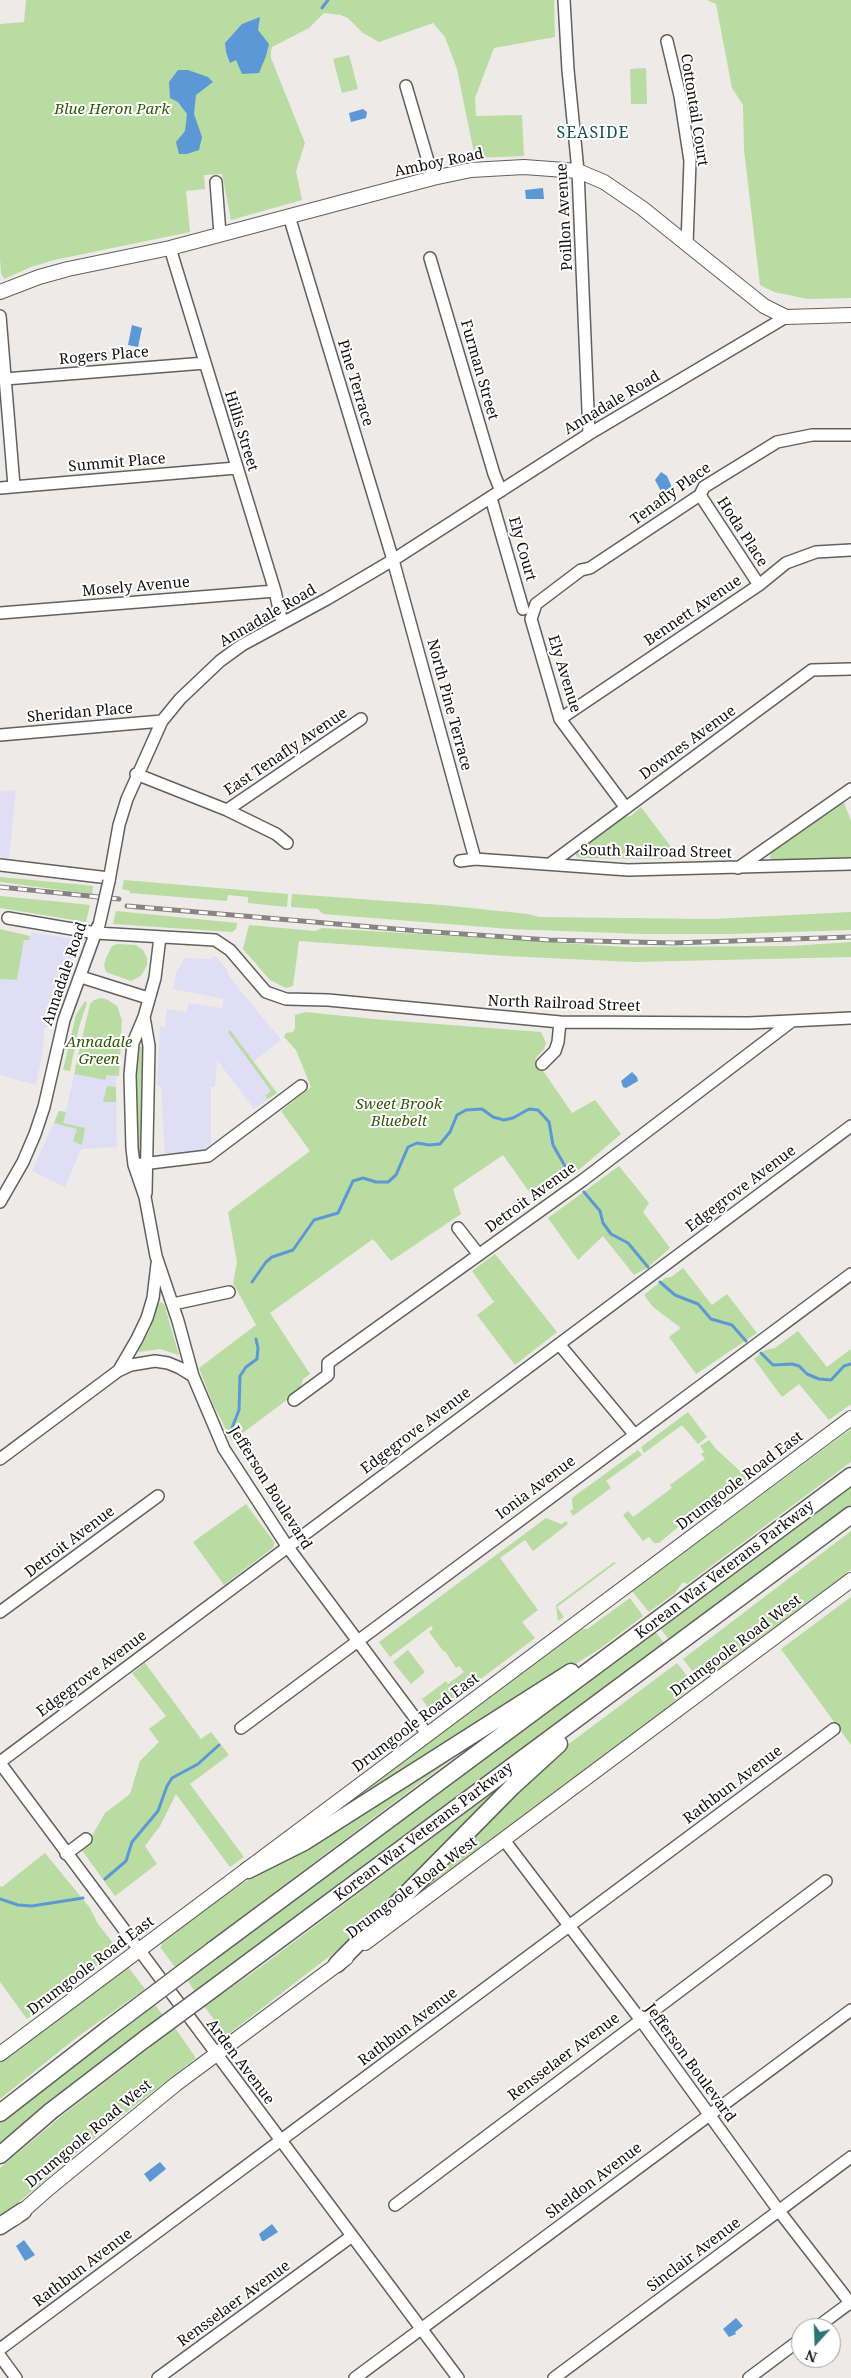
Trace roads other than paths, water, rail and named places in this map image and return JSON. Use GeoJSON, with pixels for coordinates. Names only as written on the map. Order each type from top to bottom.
{"type":"FeatureCollection","features":[{"type":"Feature","properties":{"kind":"highway","name":"Korean War Veterans Parkway"},"geometry":{"type":"LineString","coordinates":[[0,2113],[213,1950],[851,1476]]}},
{"type":"Feature","properties":{"kind":"highway","name":"Korean War Veterans Parkway"},"geometry":{"type":"LineString","coordinates":[[0,2155],[52,2111],[146,2039],[851,1515]]}},
{"type":"Feature","properties":{"kind":"highway"},"geometry":{"type":"LineString","coordinates":[[248,1870],[304,1842],[583,1665],[642,1631]]}},
{"type":"Feature","properties":{"kind":"highway"},"geometry":{"type":"LineString","coordinates":[[337,1964],[507,1792],[560,1742],[583,1714]]}},
{"type":"Feature","properties":{"kind":"highway"},"geometry":{"type":"LineString","coordinates":[[0,2226],[23,2211]]}},
{"type":"Feature","properties":{"kind":"main road","name":"Amboy Road"},"geometry":{"type":"LineString","coordinates":[[0,292],[39,277],[68,269],[170,248],[433,178],[471,170],[497,168],[578,171],[604,182],[629,199],[764,306],[786,317],[851,315]]}},
{"type":"Feature","properties":{"kind":"main road","name":"Drumgoole Road East"},"geometry":{"type":"LineString","coordinates":[[0,2054],[851,1418]]}},
{"type":"Feature","properties":{"kind":"main road","name":"Drumgoole Road West"},"geometry":{"type":"LineString","coordinates":[[0,2232],[176,2084],[851,1580]]}},
{"type":"Feature","properties":{"kind":"street","name":"Poillon Avenue"},"geometry":{"type":"LineString","coordinates":[[564,0],[568,70],[578,171],[590,434]]}},
{"type":"Feature","properties":{"kind":"street","name":"Cottontail Court"},"geometry":{"type":"LineString","coordinates":[[667,40],[680,96],[690,161],[687,244]]}},
{"type":"Feature","properties":{"kind":"street"},"geometry":{"type":"LineString","coordinates":[[406,86],[433,178]]}},
{"type":"Feature","properties":{"kind":"street"},"geometry":{"type":"LineString","coordinates":[[216,182],[220,234]]}},
{"type":"Feature","properties":{"kind":"street","name":"Pine Terrace"},"geometry":{"type":"LineString","coordinates":[[289,216],[393,560]]}},
{"type":"Feature","properties":{"kind":"street","name":"Hillis Street"},"geometry":{"type":"LineString","coordinates":[[170,248],[275,591],[282,623]]}},
{"type":"Feature","properties":{"kind":"street","name":"Furman Street"},"geometry":{"type":"LineString","coordinates":[[430,258],[492,467],[501,490]]}},
{"type":"Feature","properties":{"kind":"street"},"geometry":{"type":"LineString","coordinates":[[0,316],[14,486]]}},
{"type":"Feature","properties":{"kind":"street","name":"Annadale Road"},"geometry":{"type":"LineString","coordinates":[[0,1202],[23,1162],[44,1107],[64,1020],[97,929],[119,825],[136,774],[162,721],[193,685],[220,661],[242,645],[327,599],[393,560],[590,434],[786,317]]}},
{"type":"Feature","properties":{"kind":"street","name":"Rogers Place"},"geometry":{"type":"LineString","coordinates":[[5,379],[205,363]]}},
{"type":"Feature","properties":{"kind":"street","name":"Tenafly Place"},"geometry":{"type":"LineString","coordinates":[[531,619],[536,604],[581,570],[590,568],[700,495],[704,487],[777,442],[812,435],[851,435]]}},
{"type":"Feature","properties":{"kind":"street","name":"Summit Place"},"geometry":{"type":"LineString","coordinates":[[0,488],[236,468]]}},
{"type":"Feature","properties":{"kind":"street","name":"Hoda Place"},"geometry":{"type":"LineString","coordinates":[[700,495],[759,585]]}},
{"type":"Feature","properties":{"kind":"street","name":"Ely Court"},"geometry":{"type":"LineString","coordinates":[[490,498],[523,610]]}},
{"type":"Feature","properties":{"kind":"street","name":"Bennett Avenue"},"geometry":{"type":"LineString","coordinates":[[560,719],[759,585],[773,572],[802,556],[826,550],[851,550]]}},
{"type":"Feature","properties":{"kind":"street","name":"North Pine Terrace"},"geometry":{"type":"LineString","coordinates":[[393,560],[475,859]]}},
{"type":"Feature","properties":{"kind":"street","name":"Mosely Avenue"},"geometry":{"type":"LineString","coordinates":[[0,613],[275,591]]}},
{"type":"Feature","properties":{"kind":"street","name":"Ely Avenue"},"geometry":{"type":"LineString","coordinates":[[531,619],[560,719],[626,808]]}},
{"type":"Feature","properties":{"kind":"street","name":"Downes Avenue"},"geometry":{"type":"LineString","coordinates":[[550,864],[812,670],[851,669]]}},
{"type":"Feature","properties":{"kind":"street","name":"East Tenafly Avenue"},"geometry":{"type":"LineString","coordinates":[[227,810],[361,719]]}},
{"type":"Feature","properties":{"kind":"street","name":"Sheridan Place"},"geometry":{"type":"LineString","coordinates":[[0,735],[162,721]]}},
{"type":"Feature","properties":{"kind":"street"},"geometry":{"type":"LineString","coordinates":[[136,774],[227,810],[276,834],[287,843]]}},
{"type":"Feature","properties":{"kind":"street"},"geometry":{"type":"LineString","coordinates":[[738,868],[851,789]]}},
{"type":"Feature","properties":{"kind":"street","name":"South Railroad Street"},"geometry":{"type":"LineString","coordinates":[[460,861],[475,859],[628,870],[851,864]]}},
{"type":"Feature","properties":{"kind":"street"},"geometry":{"type":"LineString","coordinates":[[0,865],[109,879]]}},
{"type":"Feature","properties":{"kind":"street"},"geometry":{"type":"LineString","coordinates":[[8,918],[160,937]]}},
{"type":"Feature","properties":{"kind":"street","name":"North Railroad Street"},"geometry":{"type":"LineString","coordinates":[[160,937],[215,940],[223,943],[266,992],[296,1000],[328,1000],[560,1022],[792,1021],[851,1018]]}},
{"type":"Feature","properties":{"kind":"street","name":"Jefferson Boulevard"},"geometry":{"type":"LineString","coordinates":[[160,937],[157,966],[144,1017],[133,1043],[130,1075],[134,1165],[145,1197],[156,1256],[173,1304],[193,1376],[224,1449],[287,1546],[427,1734]]}},
{"type":"Feature","properties":{"kind":"street"},"geometry":{"type":"LineString","coordinates":[[81,977],[148,998]]}},
{"type":"Feature","properties":{"kind":"street","name":"Jefferson Boulevard"},"geometry":{"type":"LineString","coordinates":[[144,1017],[148,1046],[148,1164],[145,1197]]}},
{"type":"Feature","properties":{"kind":"street","name":"Detroit Avenue"},"geometry":{"type":"LineString","coordinates":[[294,1400],[328,1374],[328,1363],[582,1180],[792,1021]]}},
{"type":"Feature","properties":{"kind":"street"},"geometry":{"type":"LineString","coordinates":[[542,1064],[555,1051],[560,1022]]}},
{"type":"Feature","properties":{"kind":"street"},"geometry":{"type":"LineString","coordinates":[[134,1165],[208,1156],[301,1086]]}},
{"type":"Feature","properties":{"kind":"street","name":"Edgegrove Avenue"},"geometry":{"type":"LineString","coordinates":[[0,1762],[851,1126]]}},
{"type":"Feature","properties":{"kind":"street"},"geometry":{"type":"LineString","coordinates":[[458,1228],[479,1255]]}},
{"type":"Feature","properties":{"kind":"street"},"geometry":{"type":"LineString","coordinates":[[118,1371],[137,1340],[147,1318],[153,1298],[157,1270],[156,1256]]}},
{"type":"Feature","properties":{"kind":"street","name":"Ionia Avenue"},"geometry":{"type":"LineString","coordinates":[[241,1728],[851,1274]]}},
{"type":"Feature","properties":{"kind":"street"},"geometry":{"type":"LineString","coordinates":[[173,1304],[229,1292]]}},
{"type":"Feature","properties":{"kind":"street"},"geometry":{"type":"LineString","coordinates":[[559,1344],[634,1434]]}},
{"type":"Feature","properties":{"kind":"street"},"geometry":{"type":"LineString","coordinates":[[0,1460],[118,1371],[137,1363],[155,1361],[180,1368],[193,1376]]}},
{"type":"Feature","properties":{"kind":"street","name":"Detroit Avenue"},"geometry":{"type":"LineString","coordinates":[[0,1612],[158,1496]]}},
{"type":"Feature","properties":{"kind":"street","name":"Rathbun Avenue"},"geometry":{"type":"LineString","coordinates":[[0,2349],[834,1729]]}},
{"type":"Feature","properties":{"kind":"street","name":"Arden Avenue"},"geometry":{"type":"LineString","coordinates":[[0,1762],[138,1951],[458,2378]]}},
{"type":"Feature","properties":{"kind":"street"},"geometry":{"type":"LineString","coordinates":[[66,1854],[86,1839]]}},
{"type":"Feature","properties":{"kind":"street","name":"Jefferson Boulevard"},"geometry":{"type":"LineString","coordinates":[[504,1840],[640,2019],[779,2211],[851,2303]]}},
{"type":"Feature","properties":{"kind":"street","name":"Rensselaer Avenue"},"geometry":{"type":"LineString","coordinates":[[395,2205],[640,2019],[826,1882]]}},
{"type":"Feature","properties":{"kind":"street","name":"Sheldon Avenue"},"geometry":{"type":"LineString","coordinates":[[355,2378],[851,2010]]}},
{"type":"Feature","properties":{"kind":"street","name":"Sinclair Avenue"},"geometry":{"type":"LineString","coordinates":[[554,2378],[851,2157]]}},
{"type":"Feature","properties":{"kind":"street","name":"Rensselaer Avenue"},"geometry":{"type":"LineString","coordinates":[[158,2378],[352,2236]]}},
{"type":"Feature","properties":{"kind":"street"},"geometry":{"type":"LineString","coordinates":[[830,2318],[851,2303]]}},
{"type":"Feature","properties":{"kind":"street"},"geometry":{"type":"LineString","coordinates":[[749,2378],[791,2346]]}},
{"type":"Feature","properties":{"kind":"street"},"geometry":{"type":"LineString","coordinates":[[0,2356],[16,2378]]}},
{"type":"Feature","properties":{"kind":"water"},"geometry":{"type":"Polygon","coordinates":[[[260,17],[258,30],[269,44],[266,56],[259,73],[242,74],[236,60],[230,63],[225,43],[242,24],[260,17]]]}},
{"type":"Feature","properties":{"kind":"water"},"geometry":{"type":"Polygon","coordinates":[[[178,70],[188,70],[208,77],[213,82],[196,95],[194,114],[202,137],[199,150],[187,154],[179,154],[176,142],[185,131],[187,114],[178,102],[170,98],[169,82],[178,70]]]}},
{"type":"Feature","properties":{"kind":"water"},"geometry":{"type":"Polygon","coordinates":[[[363,109],[367,112],[366,118],[351,122],[349,113],[363,109]]]}},
{"type":"Feature","properties":{"kind":"water"},"geometry":{"type":"Polygon","coordinates":[[[543,188],[544,199],[526,199],[525,190],[543,188]]]}},
{"type":"Feature","properties":{"kind":"water"},"geometry":{"type":"Polygon","coordinates":[[[132,325],[142,328],[138,347],[128,345],[132,325]]]}},
{"type":"Feature","properties":{"kind":"water"},"geometry":{"type":"Polygon","coordinates":[[[661,472],[667,476],[673,490],[663,495],[655,480],[661,472]]]}},
{"type":"Feature","properties":{"kind":"water"},"geometry":{"type":"Polygon","coordinates":[[[632,1072],[638,1081],[626,1088],[623,1087],[621,1081],[632,1072]]]}},
{"type":"Feature","properties":{"kind":"water"},"geometry":{"type":"Polygon","coordinates":[[[160,2162],[166,2169],[150,2182],[144,2174],[160,2162]]]}},
{"type":"Feature","properties":{"kind":"water"},"geometry":{"type":"Polygon","coordinates":[[[272,2224],[278,2232],[262,2241],[259,2234],[272,2224]]]}},
{"type":"Feature","properties":{"kind":"water"},"geometry":{"type":"Polygon","coordinates":[[[24,2240],[35,2255],[25,2261],[16,2246],[24,2240]]]}},
{"type":"Feature","properties":{"kind":"water"},"geometry":{"type":"Polygon","coordinates":[[[736,2318],[743,2326],[735,2332],[736,2334],[729,2337],[723,2329],[736,2318]]]}},
{"type":"Feature","properties":{"kind":"waterway"},"geometry":{"type":"LineString","coordinates":[[322,8],[328,0]]}},
{"type":"Feature","properties":{"kind":"waterway"},"geometry":{"type":"LineString","coordinates":[[252,1282],[266,1262],[272,1257],[293,1250],[314,1220],[338,1213],[353,1181],[363,1178],[376,1182],[388,1182],[396,1175],[408,1147],[417,1143],[440,1144],[450,1132],[457,1115],[466,1110],[482,1109],[493,1117],[504,1120],[513,1118],[529,1109],[538,1110],[549,1122],[553,1145],[570,1175]]}},
{"type":"Feature","properties":{"kind":"waterway"},"geometry":{"type":"LineString","coordinates":[[584,1192],[600,1211],[603,1223],[611,1234],[628,1243],[648,1267]]}},
{"type":"Feature","properties":{"kind":"waterway"},"geometry":{"type":"LineString","coordinates":[[660,1282],[675,1295],[698,1304],[711,1319],[732,1325],[746,1341]]}},
{"type":"Feature","properties":{"kind":"waterway"},"geometry":{"type":"LineString","coordinates":[[232,1428],[239,1410],[240,1376],[246,1367],[257,1359],[258,1348],[256,1339]]}},
{"type":"Feature","properties":{"kind":"waterway"},"geometry":{"type":"LineString","coordinates":[[761,1353],[773,1365],[792,1364],[799,1366],[807,1374],[819,1379],[831,1380],[844,1366],[851,1364]]}},
{"type":"Feature","properties":{"kind":"waterway"},"geometry":{"type":"LineString","coordinates":[[105,1879],[126,1861],[132,1842],[158,1811],[172,1778],[198,1764],[219,1745]]}},
{"type":"Feature","properties":{"kind":"waterway"},"geometry":{"type":"LineString","coordinates":[[0,1899],[18,1905],[32,1906],[83,1898]]}},
{"type":"Feature","properties":{"kind":"railway"},"geometry":{"type":"LineString","coordinates":[[0,887],[119,899]]}},
{"type":"Feature","properties":{"kind":"railway"},"geometry":{"type":"LineString","coordinates":[[127,906],[549,940],[673,943],[851,937]]}},
{"type":"Feature","properties":{"kind":"district","name":"SEASIDE"},"geometry":{"type":"Point","coordinates":[593,133]}},
{"type":"Feature","properties":{"kind":"park label","name":"Blue Heron Park"},"geometry":{"type":"Point","coordinates":[112,110]}},
{"type":"Feature","properties":{"kind":"park label","name":"Annadale Green"},"geometry":{"type":"Point","coordinates":[99,1052]}},
{"type":"Feature","properties":{"kind":"park label","name":"Sweet Brook Bluebelt"},"geometry":{"type":"Point","coordinates":[399,1114]}}]}
